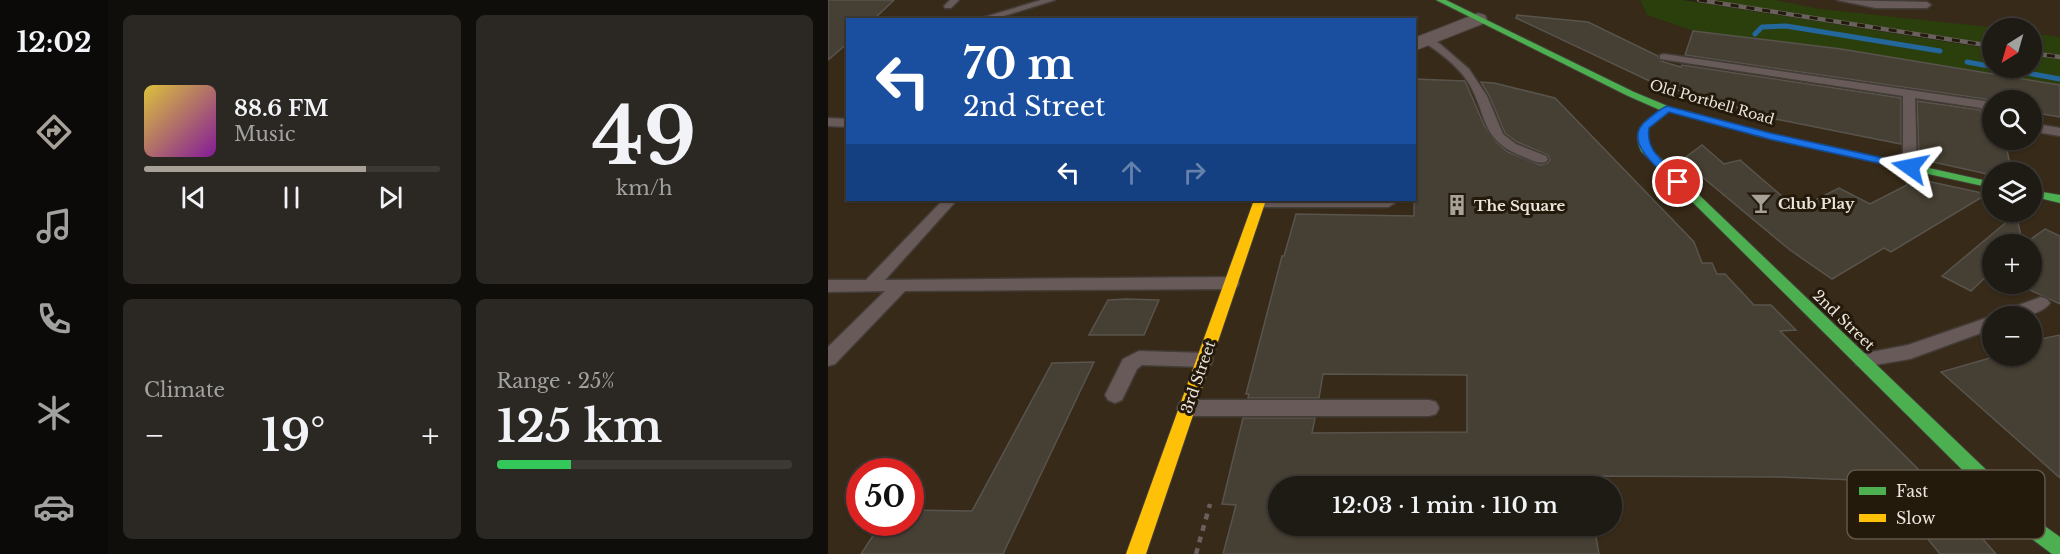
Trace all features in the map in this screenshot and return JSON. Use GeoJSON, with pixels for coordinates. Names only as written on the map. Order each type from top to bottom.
{"type":"FeatureCollection","features":[{"type":"Feature","properties":{"kind":"street","name":"Old Portbell Road"},"geometry":{"type":"LineString","coordinates":[[1440,0],[1631,94],[1667,109],[1769,136],[1982,183]]}},
{"type":"Feature","properties":{"kind":"street"},"geometry":{"type":"LineString","coordinates":[[1421,43],[1478,19]]}},
{"type":"Feature","properties":{"kind":"street","name":"2nd Street"},"geometry":{"type":"LineString","coordinates":[[1667,109],[1644,127],[1642,138],[1645,149],[1974,470]]}},
{"type":"Feature","properties":{"kind":"street"},"geometry":{"type":"LineString","coordinates":[[2042,195],[2060,199]]}},
{"type":"Feature","properties":{"kind":"street","name":"3rd Street"},"geometry":{"type":"LineString","coordinates":[[1136,554],[1260,202]]}},
{"type":"Feature","properties":{"kind":"street","name":"2nd Street"},"geometry":{"type":"LineString","coordinates":[[2045,537],[2060,548]]}},
{"type":"Feature","properties":{"kind":"lane"},"geometry":{"type":"LineString","coordinates":[[986,18],[1051,0]]}},
{"type":"Feature","properties":{"kind":"lane"},"geometry":{"type":"LineString","coordinates":[[1841,0],[1876,5],[1927,4]]}},
{"type":"Feature","properties":{"kind":"lane"},"geometry":{"type":"LineString","coordinates":[[1421,43],[1454,59],[1472,79],[1482,97],[1487,115],[1502,141],[1541,159]]}},
{"type":"Feature","properties":{"kind":"lane"},"geometry":{"type":"LineString","coordinates":[[1664,57],[1982,105]]}},
{"type":"Feature","properties":{"kind":"lane"},"geometry":{"type":"LineString","coordinates":[[1909,93],[1910,167]]}},
{"type":"Feature","properties":{"kind":"lane"},"geometry":{"type":"LineString","coordinates":[[828,122],[846,123]]}},
{"type":"Feature","properties":{"kind":"lane"},"geometry":{"type":"LineString","coordinates":[[2042,129],[2060,132]]}},
{"type":"Feature","properties":{"kind":"lane"},"geometry":{"type":"LineString","coordinates":[[871,285],[949,201]]}},
{"type":"Feature","properties":{"kind":"lane"},"geometry":{"type":"LineString","coordinates":[[1260,202],[1388,203]]}},
{"type":"Feature","properties":{"kind":"lane"},"geometry":{"type":"LineString","coordinates":[[828,286],[1231,283]]}},
{"type":"Feature","properties":{"kind":"lane"},"geometry":{"type":"LineString","coordinates":[[828,359],[901,285]]}},
{"type":"Feature","properties":{"kind":"lane"},"geometry":{"type":"LineString","coordinates":[[2033,306],[2041,303]]}},
{"type":"Feature","properties":{"kind":"lane"},"geometry":{"type":"LineString","coordinates":[[1862,361],[1910,352],[1982,326]]}},
{"type":"Feature","properties":{"kind":"lane"},"geometry":{"type":"LineString","coordinates":[[1115,395],[1130,363],[1139,358],[1204,360]]}},
{"type":"Feature","properties":{"kind":"lane"},"geometry":{"type":"LineString","coordinates":[[1187,408],[1429,408]]}},
{"type":"Feature","properties":{"kind":"path"},"geometry":{"type":"LineString","coordinates":[[1196,554],[1210,504]]}},
{"type":"Feature","properties":{"kind":"shaded area"},"geometry":{"type":"Polygon","coordinates":[[[828,0],[1640,0],[1647,15],[1693,31],[2060,89],[2060,554],[828,554],[828,0]]]}},
{"type":"Feature","properties":{"kind":"shaded area"},"geometry":{"type":"Polygon","coordinates":[[[1708,0],[2060,0],[2060,56],[2042,53],[2042,18],[1982,18],[1982,43],[1708,0]]]}},
{"type":"Feature","properties":{"kind":"green space"},"geometry":{"type":"Polygon","coordinates":[[[1640,0],[1683,0],[1982,47],[1982,74],[1693,31],[1647,15],[1640,0]]]}},
{"type":"Feature","properties":{"kind":"green space"},"geometry":{"type":"Polygon","coordinates":[[[1709,0],[1774,0],[1820,9],[1982,26],[1982,42],[1709,0]]]}},
{"type":"Feature","properties":{"kind":"green space"},"geometry":{"type":"Polygon","coordinates":[[[2042,35],[2060,37],[2060,55],[2042,52],[2042,35]]]}},
{"type":"Feature","properties":{"kind":"green space"},"geometry":{"type":"Polygon","coordinates":[[[2042,57],[2060,59],[2060,85],[2012,78],[2042,78],[2042,57]]]}},
{"type":"Feature","properties":{"kind":"building"},"geometry":{"type":"Polygon","coordinates":[[[828,0],[894,0],[875,18],[846,18],[846,45],[828,60],[828,0]]]}},
{"type":"Feature","properties":{"kind":"building"},"geometry":{"type":"Polygon","coordinates":[[[1517,15],[1588,22],[1658,56],[1660,61],[1681,67],[1682,65],[1901,98],[1901,144],[1775,119],[1656,84],[1516,18],[1517,15]]]}},
{"type":"Feature","properties":{"kind":"building"},"geometry":{"type":"Polygon","coordinates":[[[1693,31],[1841,49],[1982,72],[1982,78],[2017,78],[2060,85],[2060,117],[2042,114],[2042,90],[1982,90],[1982,99],[1685,55],[1693,31]]]}},
{"type":"Feature","properties":{"kind":"building"},"geometry":{"type":"Polygon","coordinates":[[[1416,79],[1465,81],[1484,125],[1497,143],[1508,152],[1540,165],[1548,163],[1550,160],[1548,155],[1517,142],[1505,133],[1481,82],[1555,98],[1694,242],[1702,263],[1712,263],[1717,274],[1725,274],[1754,305],[1771,305],[1796,330],[1780,331],[1919,470],[1847,470],[1847,480],[1622,476],[1268,476],[1268,536],[1596,536],[1599,554],[1223,554],[1236,505],[1222,504],[1243,418],[1315,418],[1312,433],[1467,432],[1467,375],[1323,374],[1319,398],[1248,398],[1249,394],[1246,394],[1282,256],[1284,256],[1296,214],[1414,216],[1416,79]]]}},
{"type":"Feature","properties":{"kind":"building"},"geometry":{"type":"Polygon","coordinates":[[[1917,101],[1980,110],[1982,150],[2007,150],[2010,162],[1982,162],[1982,173],[1919,159],[1917,101]]]}},
{"type":"Feature","properties":{"kind":"building"},"geometry":{"type":"Polygon","coordinates":[[[1702,145],[1724,164],[1740,160],[1797,209],[1839,188],[1870,204],[1907,185],[1908,177],[1982,193],[1982,197],[1891,252],[1884,248],[1832,279],[1790,250],[1682,160],[1702,145]]]}},
{"type":"Feature","properties":{"kind":"building"},"geometry":{"type":"Polygon","coordinates":[[[2006,222],[2018,222],[2021,234],[1992,234],[2006,222]]]}},
{"type":"Feature","properties":{"kind":"building"},"geometry":{"type":"Polygon","coordinates":[[[2045,229],[2060,236],[2060,304],[2038,294],[2042,294],[2042,234],[2038,234],[2045,229]]]}},
{"type":"Feature","properties":{"kind":"building"},"geometry":{"type":"Polygon","coordinates":[[[1982,242],[1982,281],[1971,291],[1942,276],[1982,242]]]}},
{"type":"Feature","properties":{"kind":"building"},"geometry":{"type":"Polygon","coordinates":[[[1108,300],[1159,300],[1144,335],[1089,335],[1108,300]]]}},
{"type":"Feature","properties":{"kind":"building"},"geometry":{"type":"Polygon","coordinates":[[[2060,335],[2060,478],[1941,372],[1982,360],[1982,366],[2042,366],[2042,339],[2060,335]]]}},
{"type":"Feature","properties":{"kind":"building"},"geometry":{"type":"Polygon","coordinates":[[[1094,362],[1003,554],[861,554],[873,536],[924,536],[924,510],[972,511],[1052,363],[1094,362]]]}},
{"type":"Feature","properties":{"kind":"building"},"geometry":{"type":"Polygon","coordinates":[[[1928,539],[1983,539],[1996,554],[1940,554],[1928,539]]]}},
{"type":"Feature","properties":{"kind":"waterway"},"geometry":{"type":"LineString","coordinates":[[1755,34],[1762,27],[1786,26],[1940,51]]}},
{"type":"Feature","properties":{"kind":"waterway"},"geometry":{"type":"LineString","coordinates":[[1967,62],[2060,79]]}},
{"type":"Feature","properties":{"kind":"railway"},"geometry":{"type":"LineString","coordinates":[[1699,0],[1982,44]]}},
{"type":"Feature","properties":{"kind":"railway"},"geometry":{"type":"LineString","coordinates":[[2042,55],[2060,57]]}},
{"type":"Feature","properties":{"kind":"traffic: fast"},"geometry":{"type":"LineString","coordinates":[[1440,0],[1631,94],[1667,109],[1769,136],[1982,183]]}},
{"type":"Feature","properties":{"kind":"traffic: fast"},"geometry":{"type":"LineString","coordinates":[[1667,109],[1644,127],[1642,138],[1645,149],[1974,470]]}},
{"type":"Feature","properties":{"kind":"traffic: fast"},"geometry":{"type":"LineString","coordinates":[[2042,195],[2060,199]]}},
{"type":"Feature","properties":{"kind":"traffic: fast"},"geometry":{"type":"LineString","coordinates":[[2045,537],[2060,548]]}},
{"type":"Feature","properties":{"kind":"traffic: slow"},"geometry":{"type":"LineString","coordinates":[[1136,554],[1260,201]]}},
{"type":"Feature","properties":{"kind":"place","name":"Club Play"},"geometry":{"type":"Point","coordinates":[1761,203]}},
{"type":"Feature","properties":{"kind":"place","name":"The Square"},"geometry":{"type":"Point","coordinates":[1457,205]}},
{"type":"Feature","properties":{"kind":"route"},"geometry":{"type":"LineString","coordinates":[[1678,182],[1645,149],[1642,138],[1644,127],[1667,109],[1769,136],[1910,167]]}}]}
